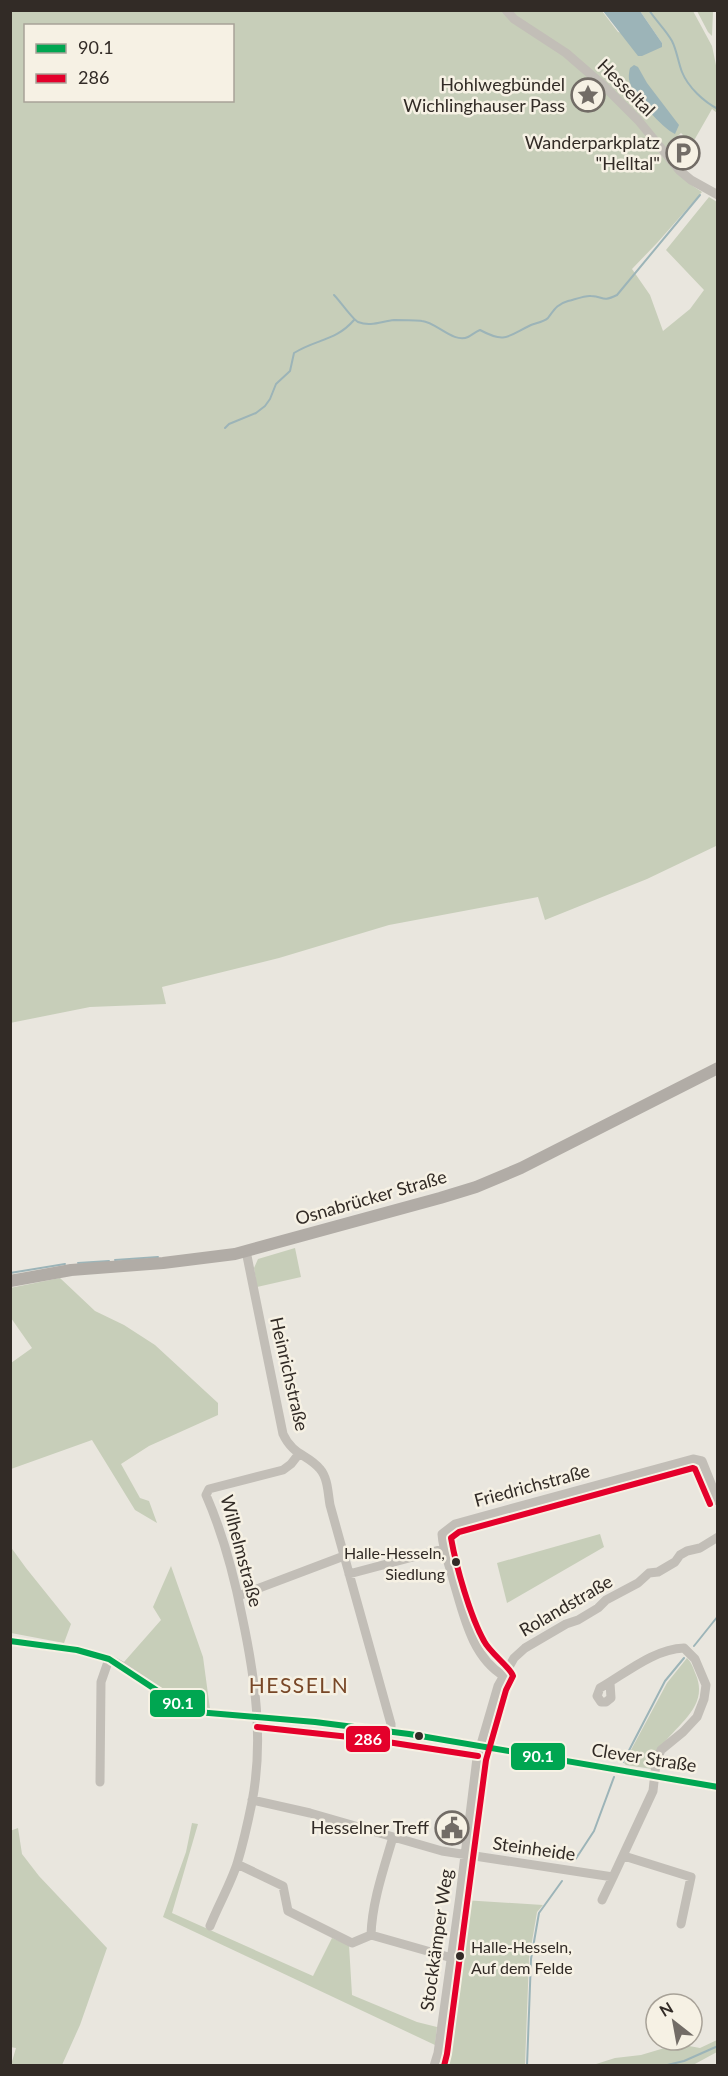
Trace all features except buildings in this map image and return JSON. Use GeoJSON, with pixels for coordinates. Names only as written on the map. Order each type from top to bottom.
{"type":"FeatureCollection","features":[{"type":"Feature","properties":{"kind":"main road","name":"Osnabrücker Straße"},"geometry":{"type":"LineString","coordinates":[[10,1281],[71,1270],[180,1261],[246,1251],[476,1187],[521,1168],[717,1068]]}},
{"type":"Feature","properties":{"kind":"street","name":"Hesseltal"},"geometry":{"type":"LineString","coordinates":[[506,10],[514,19],[566,53],[589,73],[638,120],[679,170],[717,195]]}},
{"type":"Feature","properties":{"kind":"street","name":"Heinrichstraße"},"geometry":{"type":"LineString","coordinates":[[246,1251],[283,1434],[298,1455],[321,1469],[325,1478],[330,1505],[391,1725],[391,1732]]}},
{"type":"Feature","properties":{"kind":"street","name":"Wilhelmstraße"},"geometry":{"type":"LineString","coordinates":[[258,1719],[253,1668],[238,1596],[222,1532],[206,1495],[209,1489],[283,1470],[298,1455]]}},
{"type":"Feature","properties":{"kind":"street","name":"Friedrichstraße"},"geometry":{"type":"LineString","coordinates":[[443,1549],[442,1534],[455,1524],[693,1459],[702,1461],[717,1501]]}},
{"type":"Feature","properties":{"kind":"street","name":"Rolandstraße"},"geometry":{"type":"LineString","coordinates":[[480,1747],[498,1686],[514,1658],[525,1647],[566,1624],[578,1620],[598,1608],[606,1600],[675,1562],[680,1555],[700,1548],[717,1537]]}},
{"type":"Feature","properties":{"kind":"street"},"geometry":{"type":"LineString","coordinates":[[349,1574],[443,1549],[465,1623],[472,1638],[495,1671],[504,1676]]}},
{"type":"Feature","properties":{"kind":"street"},"geometry":{"type":"LineString","coordinates":[[238,1596],[344,1556]]}},
{"type":"Feature","properties":{"kind":"street","name":"Clever Straße"},"geometry":{"type":"LineString","coordinates":[[10,1641],[77,1650],[109,1659],[188,1709],[197,1712],[258,1719],[315,1722],[391,1732],[717,1788]]}},
{"type":"Feature","properties":{"kind":"street"},"geometry":{"type":"LineString","coordinates":[[602,1900],[653,1791],[656,1763],[661,1749],[683,1732],[697,1717],[704,1699],[706,1685],[695,1657],[684,1648],[672,1648],[610,1683]]}},
{"type":"Feature","properties":{"kind":"street"},"geometry":{"type":"LineString","coordinates":[[100,1782],[101,1682],[109,1659]]}},
{"type":"Feature","properties":{"kind":"street"},"geometry":{"type":"LineString","coordinates":[[210,1926],[237,1864],[252,1800],[258,1719]]}},
{"type":"Feature","properties":{"kind":"street","name":"Stockkämper Weg"},"geometry":{"type":"LineString","coordinates":[[434,2066],[438,2053],[452,1958],[480,1747]]}},
{"type":"Feature","properties":{"kind":"street","name":"Steinheide"},"geometry":{"type":"LineString","coordinates":[[252,1800],[310,1813],[442,1851],[613,1877]]}},
{"type":"Feature","properties":{"kind":"street"},"geometry":{"type":"LineString","coordinates":[[371,1935],[382,1875],[393,1837]]}},
{"type":"Feature","properties":{"kind":"street"},"geometry":{"type":"LineString","coordinates":[[624,1856],[691,1877],[681,1924]]}},
{"type":"Feature","properties":{"kind":"street"},"geometry":{"type":"LineString","coordinates":[[237,1864],[283,1886],[288,1911],[352,1942],[371,1935],[452,1958]]}},
{"type":"Feature","properties":{"kind":"green space"},"geometry":{"type":"Polygon","coordinates":[[[11,11],[602,11],[618,32],[662,43],[640,11],[693,11],[712,46],[717,70],[717,113],[712,109],[692,144],[681,133],[664,149],[659,140],[653,145],[675,171],[702,192],[632,269],[650,295],[663,331],[690,309],[704,290],[666,250],[709,197],[717,202],[716,846],[647,879],[545,920],[538,897],[389,925],[279,958],[162,987],[166,1004],[90,1007],[10,1023],[11,11]]]}},
{"type":"Feature","properties":{"kind":"green space"},"geometry":{"type":"Polygon","coordinates":[[[697,11],[713,11],[712,36],[708,32],[697,11]]]}},
{"type":"Feature","properties":{"kind":"green space"},"geometry":{"type":"Polygon","coordinates":[[[295,1248],[301,1277],[257,1287],[254,1268],[258,1259],[295,1248]]]}},
{"type":"Feature","properties":{"kind":"green space"},"geometry":{"type":"Polygon","coordinates":[[[60,1278],[95,1311],[124,1325],[155,1345],[218,1403],[218,1415],[149,1446],[121,1464],[140,1498],[149,1501],[157,1523],[135,1510],[92,1440],[11,1469],[11,1363],[32,1348],[11,1318],[10,1288],[60,1278]]]}},
{"type":"Feature","properties":{"kind":"green space"},"geometry":{"type":"Polygon","coordinates":[[[600,1534],[604,1547],[507,1603],[497,1563],[600,1534]]]}},
{"type":"Feature","properties":{"kind":"green space"},"geometry":{"type":"Polygon","coordinates":[[[10,1546],[71,1624],[64,1643],[11,1633],[10,1546]]]}},
{"type":"Feature","properties":{"kind":"green space"},"geometry":{"type":"Polygon","coordinates":[[[171,1566],[203,1657],[210,1709],[176,1697],[124,1662],[161,1620],[153,1607],[171,1566]]]}},
{"type":"Feature","properties":{"kind":"green space"},"geometry":{"type":"Polygon","coordinates":[[[687,1658],[699,1686],[695,1706],[661,1747],[652,1769],[626,1765],[624,1763],[667,1683],[687,1658]]]}},
{"type":"Feature","properties":{"kind":"green space"},"geometry":{"type":"Polygon","coordinates":[[[192,1823],[198,1824],[172,1913],[313,1976],[332,1938],[349,1945],[352,1995],[417,2022],[437,2027],[435,2045],[163,1917],[186,1852],[192,1823]]]}},
{"type":"Feature","properties":{"kind":"green space"},"geometry":{"type":"Polygon","coordinates":[[[18,1828],[22,1854],[39,1876],[107,1948],[80,2025],[62,2065],[11,2065],[16,2048],[10,2047],[10,1831],[18,1828]]]}},
{"type":"Feature","properties":{"kind":"green space"},"geometry":{"type":"Polygon","coordinates":[[[463,1900],[543,1905],[537,1912],[529,1959],[525,2065],[440,2066],[463,1900]]]}},
{"type":"Feature","properties":{"kind":"green space"},"geometry":{"type":"Polygon","coordinates":[[[717,2040],[717,2052],[693,2065],[593,2065],[615,2058],[651,2052],[704,2052],[704,2046],[717,2040]]]}},
{"type":"Feature","properties":{"kind":"water"},"geometry":{"type":"Polygon","coordinates":[[[603,11],[640,11],[662,43],[662,47],[638,56],[603,11]]]}},
{"type":"Feature","properties":{"kind":"water"},"geometry":{"type":"Polygon","coordinates":[[[634,65],[638,67],[647,83],[679,125],[675,134],[656,119],[633,89],[629,75],[630,68],[634,65]]]}},
{"type":"Feature","properties":{"kind":"waterway"},"geometry":{"type":"LineString","coordinates":[[649,10],[672,41],[688,83],[702,98],[718,109]]}},
{"type":"Feature","properties":{"kind":"waterway"},"geometry":{"type":"LineString","coordinates":[[334,295],[358,322],[372,324],[394,320],[419,321],[427,322],[457,338],[468,337],[480,330],[496,337],[507,337],[546,319],[564,302],[586,296],[605,299],[617,295],[700,195]]}},
{"type":"Feature","properties":{"kind":"waterway"},"geometry":{"type":"LineString","coordinates":[[225,428],[265,406],[276,384],[290,371],[294,353],[333,336],[354,320]]}},
{"type":"Feature","properties":{"kind":"waterway"},"geometry":{"type":"LineString","coordinates":[[115,1260],[158,1257]]}},
{"type":"Feature","properties":{"kind":"waterway"},"geometry":{"type":"LineString","coordinates":[[78,1263],[109,1261]]}},
{"type":"Feature","properties":{"kind":"waterway"},"geometry":{"type":"LineString","coordinates":[[10,1273],[65,1264]]}},
{"type":"Feature","properties":{"kind":"waterway"},"geometry":{"type":"LineString","coordinates":[[694,1646],[718,1616]]}},
{"type":"Feature","properties":{"kind":"waterway"},"geometry":{"type":"LineString","coordinates":[[623,1762],[665,1681],[684,1658]]}},
{"type":"Feature","properties":{"kind":"waterway"},"geometry":{"type":"LineString","coordinates":[[575,1860],[594,1831],[614,1777]]}},
{"type":"Feature","properties":{"kind":"waterway"},"geometry":{"type":"LineString","coordinates":[[527,2066],[531,1959],[539,1913],[562,1881]]}},
{"type":"Feature","properties":{"kind":"waterway"},"geometry":{"type":"LineString","coordinates":[[663,2066],[684,2061],[718,2046]]}},
{"type":"Feature","properties":{"kind":"transit line","name":"286"},"geometry":{"type":"LineString","coordinates":[[444,2066],[486,1760],[506,1690],[513,1676],[487,1646],[479,1631],[464,1591],[451,1538],[459,1532],[693,1468],[710,1504]]}},
{"type":"Feature","properties":{"kind":"transit line","name":"90.1"},"geometry":{"type":"LineString","coordinates":[[10,1641],[77,1650],[109,1659],[176,1703],[197,1712],[315,1722],[409,1734],[718,1787]]}},
{"type":"Feature","properties":{"kind":"transit line","name":"286"},"geometry":{"type":"LineString","coordinates":[[257,1727],[368,1739],[478,1756]]}},
{"type":"Feature","properties":{"kind":"place","name":"Hohlwegbündel Wichlinghauser Pass"},"geometry":{"type":"Point","coordinates":[588,95]}},
{"type":"Feature","properties":{"kind":"place","name":"Wanderparkplatz \"Helltal\""},"geometry":{"type":"Point","coordinates":[683,153]}},
{"type":"Feature","properties":{"kind":"place","name":"Halle-Hesseln, Siedlung"},"geometry":{"type":"Point","coordinates":[456,1562]}},
{"type":"Feature","properties":{"kind":"place","name":"Hesselner Treff"},"geometry":{"type":"Point","coordinates":[452,1828]}},
{"type":"Feature","properties":{"kind":"place","name":"Halle-Hesseln, Auf dem Felde"},"geometry":{"type":"Point","coordinates":[460,1956]}},
{"type":"Feature","properties":{"kind":"district","name":"HESSELN"},"geometry":{"type":"Point","coordinates":[299,1686]}}]}
